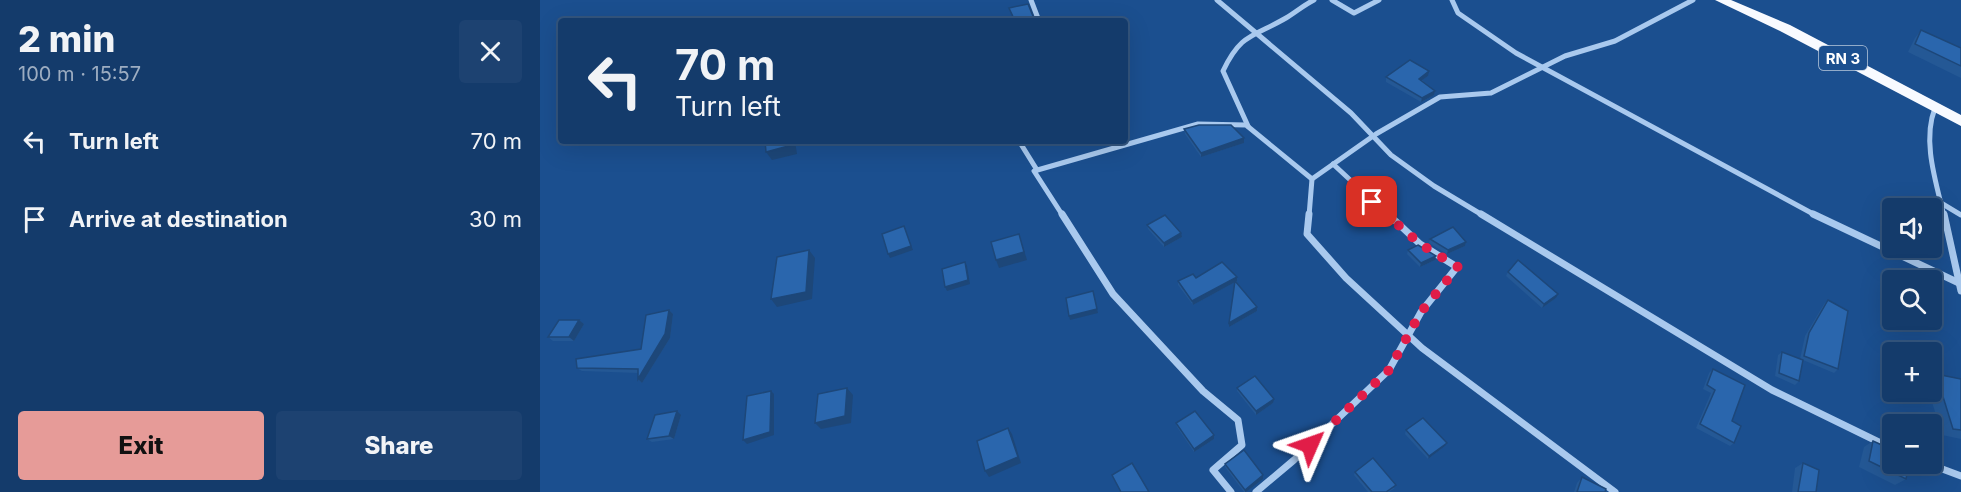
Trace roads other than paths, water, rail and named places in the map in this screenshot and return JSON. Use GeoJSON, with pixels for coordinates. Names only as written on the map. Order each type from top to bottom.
{"type":"FeatureCollection","features":[{"type":"Feature","properties":{"kind":"highway","name":"RN 3"},"geometry":{"type":"LineString","coordinates":[[1721,0],[1785,28],[1961,122]]}},
{"type":"Feature","properties":{"kind":"street"},"geometry":{"type":"LineString","coordinates":[[1031,0],[1038,18]]}},
{"type":"Feature","properties":{"kind":"street"},"geometry":{"type":"LineString","coordinates":[[1217,0],[1351,113],[1391,154],[1434,186],[1772,390],[1882,444]]}},
{"type":"Feature","properties":{"kind":"street"},"geometry":{"type":"LineString","coordinates":[[1312,178],[1248,126],[1223,71],[1232,50],[1253,31],[1284,19],[1300,6],[1314,0]]}},
{"type":"Feature","properties":{"kind":"street"},"geometry":{"type":"LineString","coordinates":[[1332,0],[1354,13],[1379,0]]}},
{"type":"Feature","properties":{"kind":"street"},"geometry":{"type":"LineString","coordinates":[[1452,0],[1458,13],[1542,68],[1802,209],[1959,283]]}},
{"type":"Feature","properties":{"kind":"street"},"geometry":{"type":"LineString","coordinates":[[1312,178],[1373,136],[1440,97],[1491,93],[1565,56],[1615,41],[1693,0]]}},
{"type":"Feature","properties":{"kind":"street"},"geometry":{"type":"LineString","coordinates":[[1935,108],[1930,121],[1931,153],[1940,198]]}},
{"type":"Feature","properties":{"kind":"street"},"geometry":{"type":"LineString","coordinates":[[1037,170],[1198,124],[1248,126]]}},
{"type":"Feature","properties":{"kind":"street"},"geometry":{"type":"LineString","coordinates":[[1021,144],[1037,170]]}},
{"type":"Feature","properties":{"kind":"street"},"geometry":{"type":"LineString","coordinates":[[1256,492],[1294,460],[1389,370],[1421,312],[1458,267],[1420,244],[1334,164]]}},
{"type":"Feature","properties":{"kind":"street"},"geometry":{"type":"LineString","coordinates":[[1037,170],[1034,171],[1113,294],[1203,391],[1238,420],[1242,445],[1213,470],[1232,492]]}},
{"type":"Feature","properties":{"kind":"street"},"geometry":{"type":"LineString","coordinates":[[1312,178],[1308,234],[1346,278],[1442,364],[1615,492]]}},
{"type":"Feature","properties":{"kind":"street"},"geometry":{"type":"LineString","coordinates":[[1942,204],[1961,215]]}},
{"type":"Feature","properties":{"kind":"street"},"geometry":{"type":"LineString","coordinates":[[1942,207],[1961,291]]}},
{"type":"Feature","properties":{"kind":"street"},"geometry":{"type":"LineString","coordinates":[[1942,469],[1961,477]]}}]}
